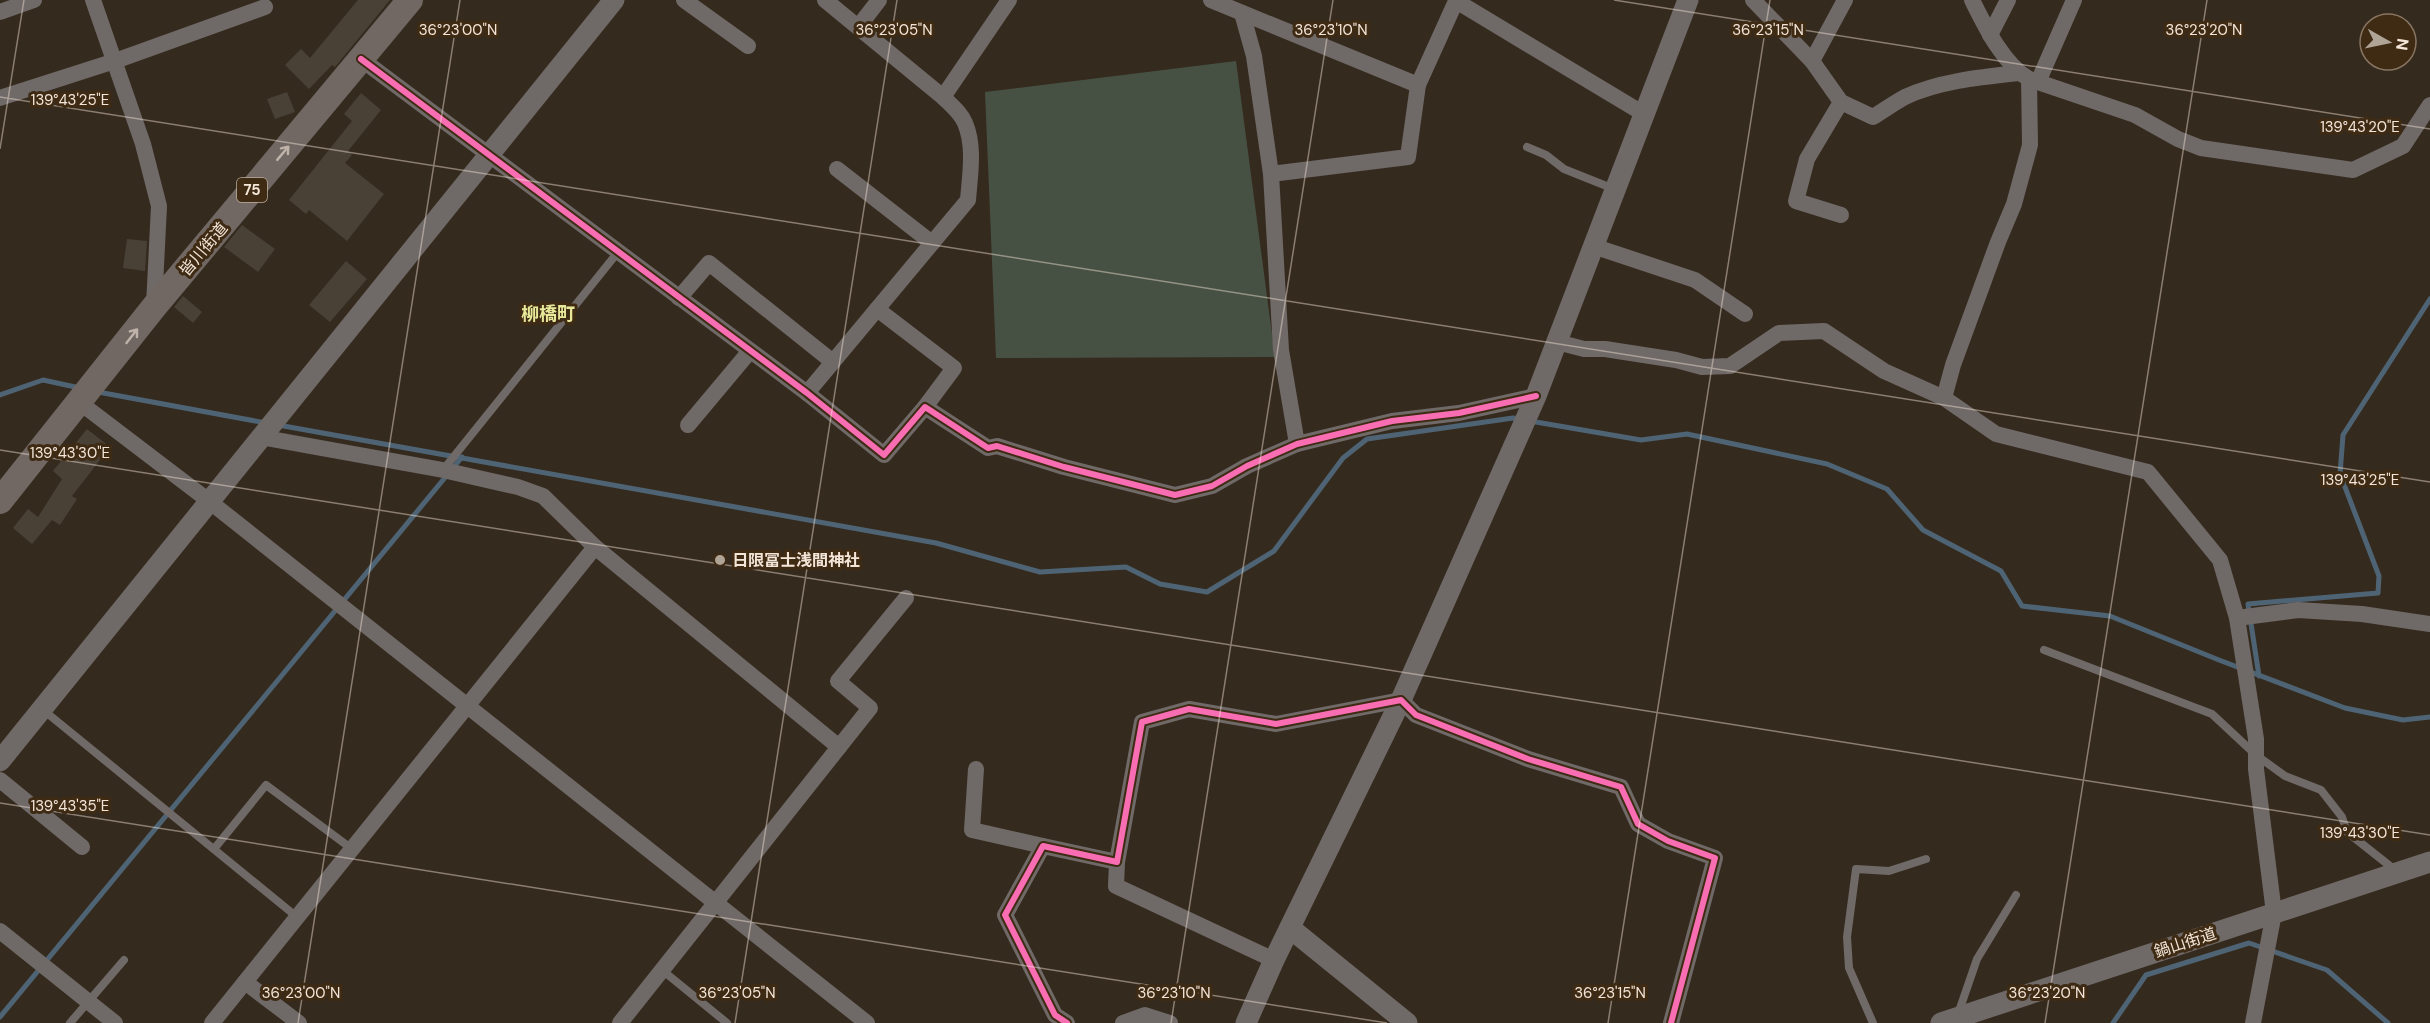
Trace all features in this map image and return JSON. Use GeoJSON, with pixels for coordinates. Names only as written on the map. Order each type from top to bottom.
{"type":"FeatureCollection","features":[{"type":"Feature","properties":{"kind":"main road","name":"皆川街道"},"geometry":{"type":"LineString","coordinates":[[0,501],[154,307],[410,0]]}},
{"type":"Feature","properties":{"kind":"street"},"geometry":{"type":"LineString","coordinates":[[0,12],[34,0]]}},
{"type":"Feature","properties":{"kind":"street"},"geometry":{"type":"LineString","coordinates":[[93,0],[143,144],[159,206],[154,307]]}},
{"type":"Feature","properties":{"kind":"street"},"geometry":{"type":"LineString","coordinates":[[0,760],[614,0]]}},
{"type":"Feature","properties":{"kind":"street"},"geometry":{"type":"LineString","coordinates":[[684,0],[748,46]]}},
{"type":"Feature","properties":{"kind":"street"},"geometry":{"type":"LineString","coordinates":[[807,393],[968,200],[972,160],[966,124],[943,98],[825,0]]}},
{"type":"Feature","properties":{"kind":"street"},"geometry":{"type":"LineString","coordinates":[[859,26],[879,0]]}},
{"type":"Feature","properties":{"kind":"street"},"geometry":{"type":"LineString","coordinates":[[943,98],[1009,0]]}},
{"type":"Feature","properties":{"kind":"street"},"geometry":{"type":"LineString","coordinates":[[1211,0],[1418,85]]}},
{"type":"Feature","properties":{"kind":"street"},"geometry":{"type":"LineString","coordinates":[[1271,174],[1408,157],[1418,85],[1456,0],[1644,114]]}},
{"type":"Feature","properties":{"kind":"street"},"geometry":{"type":"LineString","coordinates":[[1246,1023],[1274,960],[1401,700],[1536,396],[1688,0]]}},
{"type":"Feature","properties":{"kind":"street"},"geometry":{"type":"LineString","coordinates":[[1753,0],[1812,62],[1841,102],[1873,117],[1906,97],[1945,85],[1984,76],[2029,78],[2135,115],[2201,148],[2353,170],[2403,146],[2430,105]]}},
{"type":"Feature","properties":{"kind":"street"},"geometry":{"type":"LineString","coordinates":[[1812,62],[1845,0]]}},
{"type":"Feature","properties":{"kind":"street"},"geometry":{"type":"LineString","coordinates":[[1972,0],[1990,35],[2029,78]]}},
{"type":"Feature","properties":{"kind":"street"},"geometry":{"type":"LineString","coordinates":[[1990,35],[2008,0]]}},
{"type":"Feature","properties":{"kind":"street"},"geometry":{"type":"LineString","coordinates":[[1944,398],[1965,332],[2014,204],[2030,145],[2029,78],[2074,0]]}},
{"type":"Feature","properties":{"kind":"street"},"geometry":{"type":"LineString","coordinates":[[0,98],[115,61],[265,7]]}},
{"type":"Feature","properties":{"kind":"street"},"geometry":{"type":"LineString","coordinates":[[1242,13],[1254,56],[1271,174],[1281,350],[1297,444]]}},
{"type":"Feature","properties":{"kind":"street"},"geometry":{"type":"LineString","coordinates":[[362,60],[807,393],[884,455],[925,407],[954,368],[877,309]]}},
{"type":"Feature","properties":{"kind":"street"},"geometry":{"type":"LineString","coordinates":[[1841,102],[1807,159],[1796,201],[1841,215]]}},
{"type":"Feature","properties":{"kind":"street"},"geometry":{"type":"LineString","coordinates":[[837,169],[932,243]]}},
{"type":"Feature","properties":{"kind":"street"},"geometry":{"type":"LineString","coordinates":[[1593,246],[1695,280],[1745,314]]}},
{"type":"Feature","properties":{"kind":"street"},"geometry":{"type":"LineString","coordinates":[[679,298],[709,263],[833,362]]}},
{"type":"Feature","properties":{"kind":"street"},"geometry":{"type":"LineString","coordinates":[[1557,342],[1584,349],[1605,349],[1676,360],[1701,367],[1730,366],[1779,333],[1824,331],[1884,371],[1944,398],[1996,434],[2148,472],[2220,560],[2237,618],[2256,739],[2274,913],[2253,1023]]}},
{"type":"Feature","properties":{"kind":"street"},"geometry":{"type":"LineString","coordinates":[[688,425],[750,351]]}},
{"type":"Feature","properties":{"kind":"street"},"geometry":{"type":"LineString","coordinates":[[86,393],[209,501],[867,1023]]}},
{"type":"Feature","properties":{"kind":"street"},"geometry":{"type":"LineString","coordinates":[[925,407],[988,448],[997,446],[1175,495],[1212,486],[1247,466],[1297,444],[1392,421],[1459,413],[1536,396]]}},
{"type":"Feature","properties":{"kind":"street"},"geometry":{"type":"LineString","coordinates":[[267,429],[518,487],[543,496],[595,547],[839,747]]}},
{"type":"Feature","properties":{"kind":"street"},"geometry":{"type":"LineString","coordinates":[[212,1023],[595,547]]}},
{"type":"Feature","properties":{"kind":"street"},"geometry":{"type":"LineString","coordinates":[[620,1023],[870,708],[838,681],[906,598]]}},
{"type":"Feature","properties":{"kind":"street"},"geometry":{"type":"LineString","coordinates":[[2237,618],[2298,610],[2362,614],[2430,624]]}},
{"type":"Feature","properties":{"kind":"street"},"geometry":{"type":"LineString","coordinates":[[1274,960],[1116,886],[1117,862],[1142,722],[1189,709],[1276,724],[1401,700]]}},
{"type":"Feature","properties":{"kind":"street"},"geometry":{"type":"LineString","coordinates":[[1401,700],[1416,715],[1528,759],[1621,788],[1638,824],[1668,841],[1715,858],[1671,1023]]}},
{"type":"Feature","properties":{"kind":"street"},"geometry":{"type":"LineString","coordinates":[[975,769],[972,830],[1117,862]]}},
{"type":"Feature","properties":{"kind":"street"},"geometry":{"type":"LineString","coordinates":[[0,780],[82,847]]}},
{"type":"Feature","properties":{"kind":"street"},"geometry":{"type":"LineString","coordinates":[[1043,846],[1005,915],[1055,1015],[1067,1023]]}},
{"type":"Feature","properties":{"kind":"street","name":"鍋山街道"},"geometry":{"type":"LineString","coordinates":[[1949,1021],[2430,862]]}},
{"type":"Feature","properties":{"kind":"street"},"geometry":{"type":"LineString","coordinates":[[1290,928],[1407,1023]]}},
{"type":"Feature","properties":{"kind":"street"},"geometry":{"type":"LineString","coordinates":[[0,931],[115,1023]]}},
{"type":"Feature","properties":{"kind":"street"},"geometry":{"type":"LineString","coordinates":[[245,982],[299,1023]]}},
{"type":"Feature","properties":{"kind":"street"},"geometry":{"type":"LineString","coordinates":[[1123,1023],[1145,1015],[1170,1023]]}},
{"type":"Feature","properties":{"kind":"lane"},"geometry":{"type":"LineString","coordinates":[[1527,147],[1546,155],[1564,169],[1615,190]]}},
{"type":"Feature","properties":{"kind":"lane"},"geometry":{"type":"LineString","coordinates":[[443,470],[618,252]]}},
{"type":"Feature","properties":{"kind":"lane"},"geometry":{"type":"LineString","coordinates":[[2044,650],[2212,714],[2256,755],[2285,776],[2321,790],[2342,818],[2347,832],[2398,872]]}},
{"type":"Feature","properties":{"kind":"lane"},"geometry":{"type":"LineString","coordinates":[[42,709],[297,917]]}},
{"type":"Feature","properties":{"kind":"lane"},"geometry":{"type":"LineString","coordinates":[[214,849],[266,785],[352,849]]}},
{"type":"Feature","properties":{"kind":"lane"},"geometry":{"type":"LineString","coordinates":[[1873,1023],[1849,968],[1847,937],[1856,868],[1889,871],[1926,859]]}},
{"type":"Feature","properties":{"kind":"lane"},"geometry":{"type":"LineString","coordinates":[[1949,1021],[1977,959],[2016,895]]}},
{"type":"Feature","properties":{"kind":"lane"},"geometry":{"type":"LineString","coordinates":[[70,1023],[124,960]]}},
{"type":"Feature","properties":{"kind":"lane"},"geometry":{"type":"LineString","coordinates":[[662,970],[727,1023]]}},
{"type":"Feature","properties":{"kind":"green space"},"geometry":{"type":"Polygon","coordinates":[[[1236,61],[1275,357],[996,358],[985,92],[1236,61]]]}},
{"type":"Feature","properties":{"kind":"building"},"geometry":{"type":"Polygon","coordinates":[[[358,0],[390,0],[335,67],[332,65],[309,89],[285,65],[301,49],[310,58],[358,0]]]}},
{"type":"Feature","properties":{"kind":"building"},"geometry":{"type":"Polygon","coordinates":[[[287,92],[295,112],[275,119],[267,99],[287,92]]]}},
{"type":"Feature","properties":{"kind":"building"},"geometry":{"type":"Polygon","coordinates":[[[361,93],[381,110],[348,151],[352,155],[345,163],[384,194],[347,241],[309,210],[306,214],[289,200],[352,121],[344,114],[361,93]]]}},
{"type":"Feature","properties":{"kind":"building"},"geometry":{"type":"Polygon","coordinates":[[[242,225],[275,249],[258,272],[224,247],[242,225]]]}},
{"type":"Feature","properties":{"kind":"building"},"geometry":{"type":"Polygon","coordinates":[[[127,239],[147,241],[145,271],[123,268],[127,239]]]}},
{"type":"Feature","properties":{"kind":"building"},"geometry":{"type":"Polygon","coordinates":[[[346,261],[367,279],[330,322],[309,305],[346,261]]]}},
{"type":"Feature","properties":{"kind":"building"},"geometry":{"type":"Polygon","coordinates":[[[183,296],[202,312],[193,323],[174,307],[183,296]]]}},
{"type":"Feature","properties":{"kind":"building"},"geometry":{"type":"Polygon","coordinates":[[[87,429],[110,447],[72,496],[77,499],[60,525],[52,520],[32,544],[13,528],[28,509],[38,517],[62,479],[53,471],[87,429]]]}},
{"type":"Feature","properties":{"kind":"waterway"},"geometry":{"type":"LineString","coordinates":[[2259,676],[2248,604],[2378,593],[2379,576],[2340,474],[2343,435],[2430,299]]}},
{"type":"Feature","properties":{"kind":"waterway"},"geometry":{"type":"LineString","coordinates":[[0,395],[43,380],[80,388]]}},
{"type":"Feature","properties":{"kind":"waterway"},"geometry":{"type":"LineString","coordinates":[[98,392],[266,423]]}},
{"type":"Feature","properties":{"kind":"waterway"},"geometry":{"type":"LineString","coordinates":[[278,425],[936,543],[1040,572],[1126,567],[1160,584],[1207,592],[1274,551],[1343,458],[1367,439],[1513,418],[1520,419]]}},
{"type":"Feature","properties":{"kind":"waterway"},"geometry":{"type":"LineString","coordinates":[[1530,421],[1641,440],[1687,434],[1827,464],[1887,489],[1923,530],[2001,571],[2022,606],[2110,616],[2345,708],[2403,720],[2430,717]]}},
{"type":"Feature","properties":{"kind":"waterway"},"geometry":{"type":"LineString","coordinates":[[0,1017],[462,457]]}},
{"type":"Feature","properties":{"kind":"waterway"},"geometry":{"type":"LineString","coordinates":[[2113,1023],[2146,975],[2249,943],[2327,970],[2388,1023]]}},
{"type":"Feature","properties":{"kind":"cycle path"},"geometry":{"type":"LineString","coordinates":[[361,59],[807,393],[884,455],[925,407],[988,448],[997,446],[1064,467],[1175,495],[1212,486],[1247,466],[1297,444],[1392,421],[1459,413],[1536,396]]}},
{"type":"Feature","properties":{"kind":"cycle path"},"geometry":{"type":"LineString","coordinates":[[1067,1023],[1055,1015],[1005,915],[1043,846],[1117,862],[1142,722],[1189,709],[1276,724],[1401,700],[1416,715],[1528,759],[1621,787],[1638,824],[1668,841],[1715,858],[1671,1023]]}},
{"type":"Feature","properties":{"kind":"place","name":"日限冨士浅間神社"},"geometry":{"type":"Point","coordinates":[720,560]}},
{"type":"Feature","properties":{"kind":"district","name":"柳橋町"},"geometry":{"type":"Point","coordinates":[548,314]}}]}
